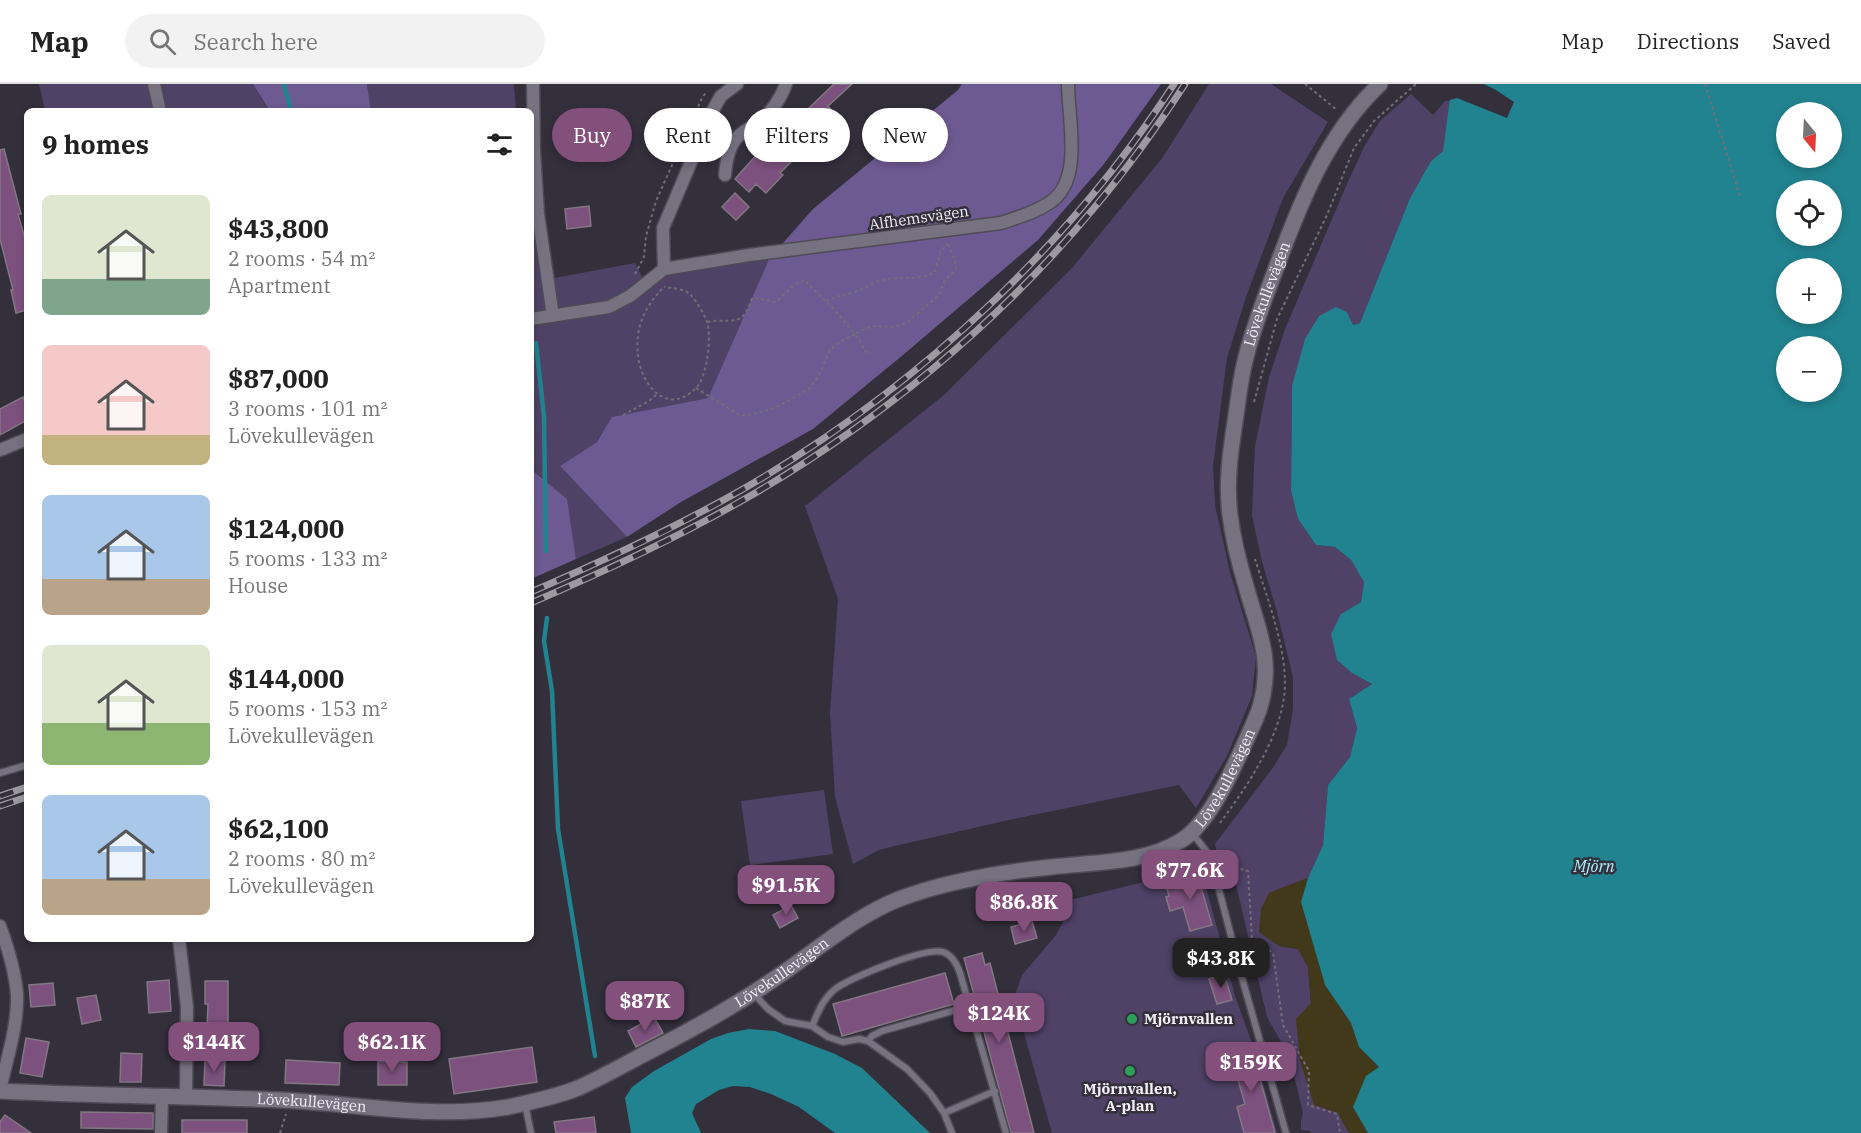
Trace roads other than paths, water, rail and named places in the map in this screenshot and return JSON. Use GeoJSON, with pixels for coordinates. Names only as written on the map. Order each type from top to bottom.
{"type":"FeatureCollection","features":[{"type":"Feature","properties":{"kind":"street"},"geometry":{"type":"LineString","coordinates":[[154,84],[159,108]]}},
{"type":"Feature","properties":{"kind":"street"},"geometry":{"type":"LineString","coordinates":[[533,84],[533,108]]}},
{"type":"Feature","properties":{"kind":"street"},"geometry":{"type":"LineString","coordinates":[[534,319],[609,307],[630,296],[664,269],[663,228],[673,202],[713,110],[721,96],[737,84]]}},
{"type":"Feature","properties":{"kind":"street"},"geometry":{"type":"LineString","coordinates":[[724,175],[734,141],[771,110],[786,84]]}},
{"type":"Feature","properties":{"kind":"street","name":"Alfhemsvägen"},"geometry":{"type":"LineString","coordinates":[[664,269],[748,255],[1002,223],[1030,214],[1051,202],[1062,192],[1069,176],[1072,154],[1068,84]]}},
{"type":"Feature","properties":{"kind":"street","name":"Lövekullevägen"},"geometry":{"type":"LineString","coordinates":[[0,1090],[286,1100],[419,1112],[501,1108],[525,1103],[574,1090],[713,1018],[754,993],[854,922],[903,898],[964,881],[1032,869],[1129,859],[1176,844],[1192,833],[1234,768],[1260,709],[1266,674],[1264,643],[1242,572],[1228,498],[1228,471],[1245,363],[1260,311],[1289,233],[1317,169],[1349,119],[1380,84]]}},
{"type":"Feature","properties":{"kind":"street"},"geometry":{"type":"LineString","coordinates":[[534,151],[538,214],[553,316]]}},
{"type":"Feature","properties":{"kind":"street"},"geometry":{"type":"LineString","coordinates":[[0,450],[24,440]]}},
{"type":"Feature","properties":{"kind":"street"},"geometry":{"type":"LineString","coordinates":[[0,926],[15,977],[17,995],[14,1034],[0,1090]]}},
{"type":"Feature","properties":{"kind":"street"},"geometry":{"type":"LineString","coordinates":[[179,942],[187,1007],[186,1097]]}},
{"type":"Feature","properties":{"kind":"street"},"geometry":{"type":"LineString","coordinates":[[161,1133],[162,1097]]}},
{"type":"Feature","properties":{"kind":"lane"},"geometry":{"type":"LineString","coordinates":[[0,773],[24,766]]}},
{"type":"Feature","properties":{"kind":"lane"},"geometry":{"type":"LineString","coordinates":[[1192,833],[1210,860],[1286,1133]]}},
{"type":"Feature","properties":{"kind":"lane"},"geometry":{"type":"LineString","coordinates":[[812,1026],[824,999],[850,979],[921,953],[943,952],[957,964],[1006,1133]]}},
{"type":"Feature","properties":{"kind":"lane"},"geometry":{"type":"LineString","coordinates":[[754,993],[768,1009],[784,1021],[812,1026],[828,1037],[843,1042],[859,1039],[868,1041],[917,1079],[930,1093],[944,1113],[952,1133]]}},
{"type":"Feature","properties":{"kind":"lane"},"geometry":{"type":"LineString","coordinates":[[868,1041],[882,1031],[970,1006]]}},
{"type":"Feature","properties":{"kind":"lane"},"geometry":{"type":"LineString","coordinates":[[944,1113],[995,1091]]}},
{"type":"Feature","properties":{"kind":"lane"},"geometry":{"type":"LineString","coordinates":[[525,1103],[531,1133]]}},
{"type":"Feature","properties":{"kind":"water","name":"Mjörn"},"geometry":{"type":"Polygon","coordinates":[[[1460,84],[1861,84],[1861,1133],[1368,1133],[1353,1107],[1366,1076],[1379,1067],[1359,1047],[1351,1023],[1325,985],[1301,902],[1308,878],[1323,845],[1328,785],[1350,757],[1357,728],[1349,699],[1372,684],[1352,673],[1337,660],[1331,634],[1341,614],[1361,602],[1364,582],[1351,560],[1335,547],[1316,545],[1298,519],[1291,491],[1292,386],[1305,339],[1319,316],[1336,307],[1347,312],[1353,325],[1360,323],[1410,198],[1431,161],[1443,151],[1450,98],[1460,84]]]}},
{"type":"Feature","properties":{"kind":"water"},"geometry":{"type":"Polygon","coordinates":[[[749,1029],[775,1031],[835,1054],[862,1068],[930,1133],[835,1133],[799,1107],[771,1094],[750,1087],[733,1086],[719,1090],[696,1104],[692,1113],[701,1133],[631,1133],[625,1098],[632,1087],[654,1071],[711,1039],[749,1029]]]}},
{"type":"Feature","properties":{"kind":"waterway"},"geometry":{"type":"LineString","coordinates":[[284,84],[290,108]]}},
{"type":"Feature","properties":{"kind":"waterway"},"geometry":{"type":"LineString","coordinates":[[536,343],[544,417],[546,551]]}},
{"type":"Feature","properties":{"kind":"waterway"},"geometry":{"type":"LineString","coordinates":[[547,618],[544,641],[552,691],[558,829],[595,1056]]}},
{"type":"Feature","properties":{"kind":"railway"},"geometry":{"type":"LineString","coordinates":[[534,591],[706,510],[762,478],[881,397],[937,352],[1041,253],[1088,200],[1133,143],[1174,84]]}},
{"type":"Feature","properties":{"kind":"railway"},"geometry":{"type":"LineString","coordinates":[[534,602],[638,554],[743,500],[840,439],[932,370],[1017,292],[1056,251],[1118,178],[1153,132],[1185,84]]}},
{"type":"Feature","properties":{"kind":"railway"},"geometry":{"type":"LineString","coordinates":[[0,796],[24,788]]}},
{"type":"Feature","properties":{"kind":"railway"},"geometry":{"type":"LineString","coordinates":[[0,806],[24,798]]}},
{"type":"Feature","properties":{"kind":"place","name":"Mjörnvallen"},"geometry":{"type":"Point","coordinates":[1132,1019]}},
{"type":"Feature","properties":{"kind":"place","name":"Mjörnvallen, A-plan"},"geometry":{"type":"Point","coordinates":[1130,1071]}}]}
